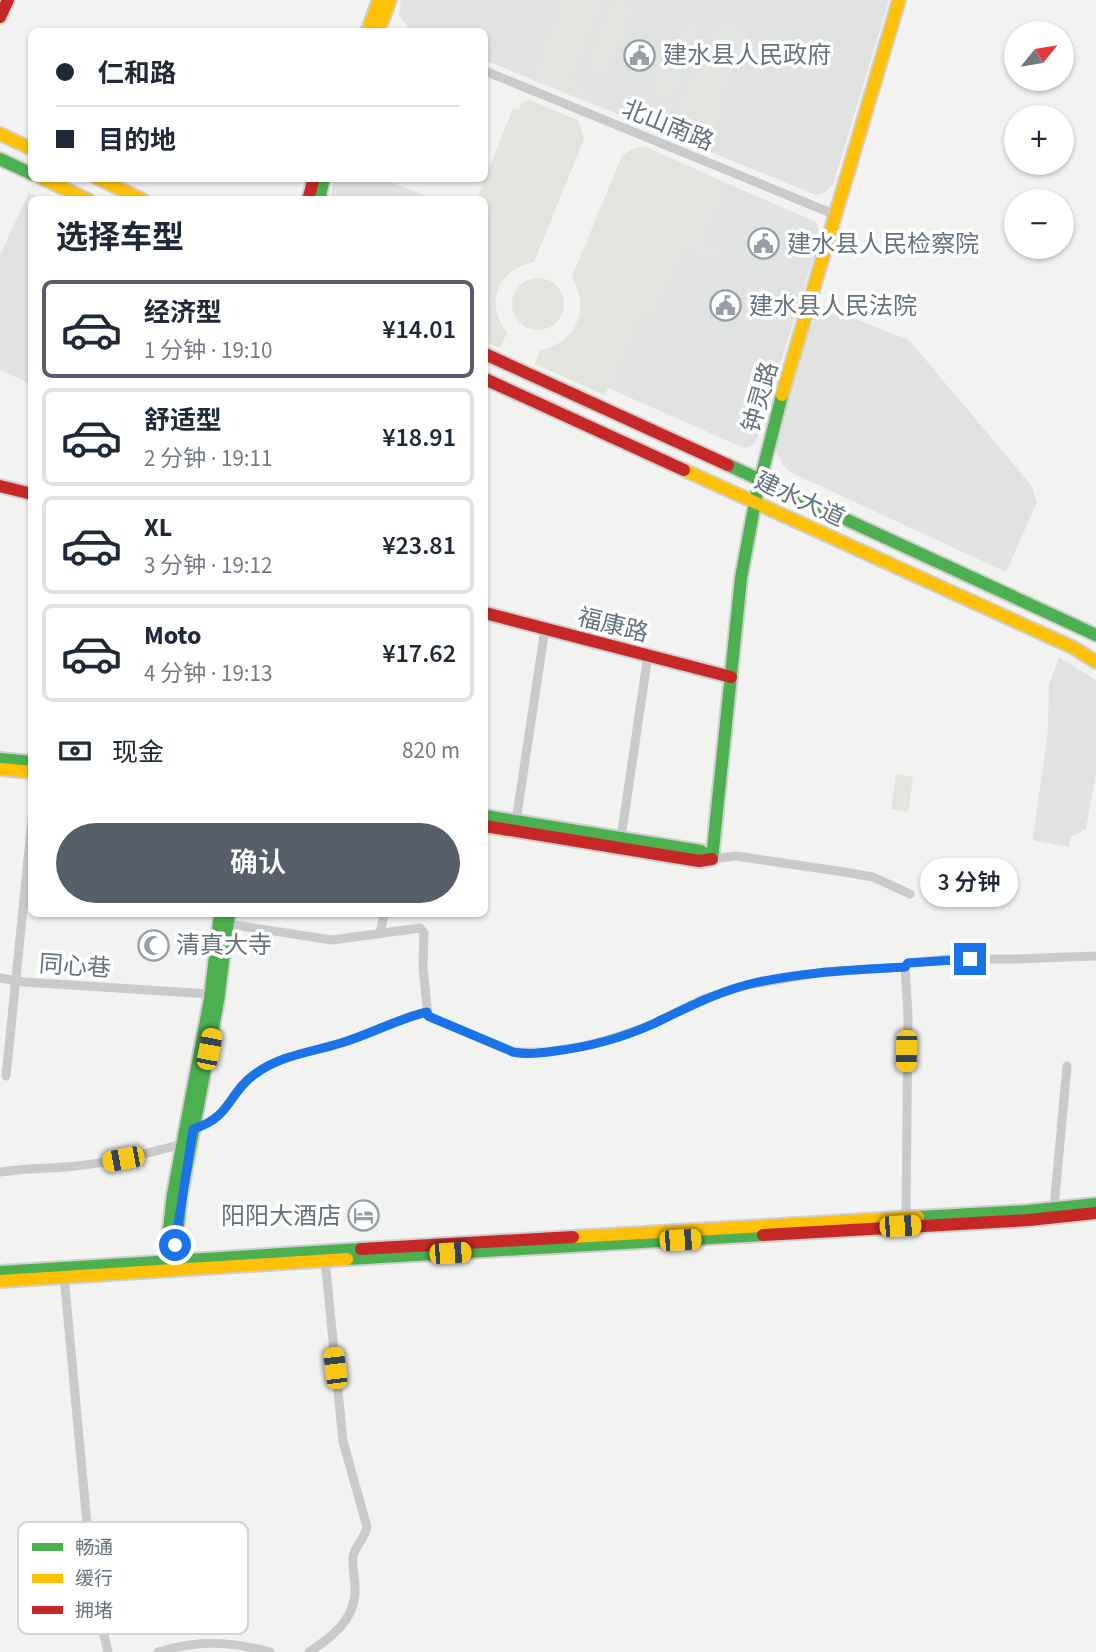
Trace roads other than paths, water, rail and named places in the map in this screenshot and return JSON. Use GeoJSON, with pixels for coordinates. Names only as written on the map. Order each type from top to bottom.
{"type":"FeatureCollection","features":[{"type":"Feature","properties":{"kind":"main road"},"geometry":{"type":"LineString","coordinates":[[0,17],[8,0]]}},
{"type":"Feature","properties":{"kind":"main road"},"geometry":{"type":"LineString","coordinates":[[376,28],[379,0]]}},
{"type":"Feature","properties":{"kind":"main road"},"geometry":{"type":"LineString","coordinates":[[376,28],[390,0]]}},
{"type":"Feature","properties":{"kind":"main road","name":"钟灵路"},"geometry":{"type":"LineString","coordinates":[[712,859],[741,578],[760,479],[785,382],[899,0]]}},
{"type":"Feature","properties":{"kind":"main road"},"geometry":{"type":"LineString","coordinates":[[0,134],[28,147]]}},
{"type":"Feature","properties":{"kind":"main road"},"geometry":{"type":"LineString","coordinates":[[0,159],[28,171]]}},
{"type":"Feature","properties":{"kind":"main road"},"geometry":{"type":"LineString","coordinates":[[51,182],[80,196]]}},
{"type":"Feature","properties":{"kind":"main road"},"geometry":{"type":"LineString","coordinates":[[105,182],[135,196]]}},
{"type":"Feature","properties":{"kind":"main road","name":"建水大道"},"geometry":{"type":"LineString","coordinates":[[488,355],[1096,635]]}},
{"type":"Feature","properties":{"kind":"main road","name":"建水大道"},"geometry":{"type":"LineString","coordinates":[[488,380],[1074,648],[1096,662]]}},
{"type":"Feature","properties":{"kind":"main road"},"geometry":{"type":"LineString","coordinates":[[0,486],[28,493]]}},
{"type":"Feature","properties":{"kind":"main road","name":"福康路"},"geometry":{"type":"LineString","coordinates":[[488,614],[731,677]]}},
{"type":"Feature","properties":{"kind":"main road"},"geometry":{"type":"LineString","coordinates":[[0,759],[28,762]]}},
{"type":"Feature","properties":{"kind":"main road"},"geometry":{"type":"LineString","coordinates":[[0,769],[28,772]]}},
{"type":"Feature","properties":{"kind":"main road"},"geometry":{"type":"LineString","coordinates":[[488,816],[701,851],[712,859]]}},
{"type":"Feature","properties":{"kind":"main road"},"geometry":{"type":"LineString","coordinates":[[488,826],[699,861],[712,859]]}},
{"type":"Feature","properties":{"kind":"main road"},"geometry":{"type":"LineString","coordinates":[[170,1265],[173,1194],[181,1144],[226,917]]}},
{"type":"Feature","properties":{"kind":"main road"},"geometry":{"type":"LineString","coordinates":[[170,1265],[218,1001],[226,917]]}},
{"type":"Feature","properties":{"kind":"main road"},"geometry":{"type":"LineString","coordinates":[[170,1265],[325,1260],[1096,1204]]}},
{"type":"Feature","properties":{"kind":"main road"},"geometry":{"type":"LineString","coordinates":[[0,1272],[64,1271],[773,1229],[1029,1220],[1096,1213]]}},
{"type":"Feature","properties":{"kind":"main road"},"geometry":{"type":"LineString","coordinates":[[0,1281],[64,1271]]}},
{"type":"Feature","properties":{"kind":"street","name":"北山南路"},"geometry":{"type":"LineString","coordinates":[[488,72],[836,215]]}},
{"type":"Feature","properties":{"kind":"street"},"geometry":{"type":"LineString","coordinates":[[516,821],[545,629]]}},
{"type":"Feature","properties":{"kind":"street"},"geometry":{"type":"LineString","coordinates":[[621,838],[648,655]]}},
{"type":"Feature","properties":{"kind":"street"},"geometry":{"type":"LineString","coordinates":[[712,859],[736,856],[873,877],[910,894]]}},
{"type":"Feature","properties":{"kind":"street","name":"同心巷"},"geometry":{"type":"LineString","coordinates":[[28,858],[15,980],[210,994]]}},
{"type":"Feature","properties":{"kind":"street"},"geometry":{"type":"LineString","coordinates":[[226,917],[332,940],[420,928],[423,931],[428,1016],[513,1052],[548,1052],[617,1037],[703,999],[767,980],[824,972],[905,967],[908,963],[948,958],[1096,956]]}},
{"type":"Feature","properties":{"kind":"street"},"geometry":{"type":"LineString","coordinates":[[380,934],[383,917]]}},
{"type":"Feature","properties":{"kind":"street"},"geometry":{"type":"LineString","coordinates":[[905,967],[908,1014],[906,1217]]}},
{"type":"Feature","properties":{"kind":"street"},"geometry":{"type":"LineString","coordinates":[[0,978],[15,980],[6,1076]]}},
{"type":"Feature","properties":{"kind":"street"},"geometry":{"type":"LineString","coordinates":[[193,1129],[207,1125],[217,1118],[247,1081],[269,1065],[301,1053],[342,1043],[408,1016],[427,1012]]}},
{"type":"Feature","properties":{"kind":"street"},"geometry":{"type":"LineString","coordinates":[[1054,1208],[1067,1066]]}},
{"type":"Feature","properties":{"kind":"street"},"geometry":{"type":"LineString","coordinates":[[0,1172],[30,1167],[62,1168],[92,1164],[181,1144]]}},
{"type":"Feature","properties":{"kind":"street"},"geometry":{"type":"LineString","coordinates":[[309,1652],[331,1638],[348,1615],[356,1593],[354,1555],[364,1538],[366,1527],[344,1441],[325,1260]]}},
{"type":"Feature","properties":{"kind":"street"},"geometry":{"type":"LineString","coordinates":[[64,1271],[87,1522]]}},
{"type":"Feature","properties":{"kind":"street"},"geometry":{"type":"LineString","coordinates":[[104,1634],[108,1652]]}},
{"type":"Feature","properties":{"kind":"street"},"geometry":{"type":"LineString","coordinates":[[158,1652],[199,1642],[233,1644],[270,1652]]}},
{"type":"Feature","properties":{"kind":"place","name":"建水县人民政府"},"geometry":{"type":"Point","coordinates":[640,55]}},
{"type":"Feature","properties":{"kind":"place","name":"建水县人民检察院"},"geometry":{"type":"Point","coordinates":[764,244]}},
{"type":"Feature","properties":{"kind":"place","name":"建水县人民法院"},"geometry":{"type":"Point","coordinates":[726,306]}},
{"type":"Feature","properties":{"kind":"place","name":"清真大寺"},"geometry":{"type":"Point","coordinates":[153,945]}},
{"type":"Feature","properties":{"kind":"place","name":"阳阳大酒店"},"geometry":{"type":"Point","coordinates":[364,1216]}}]}
